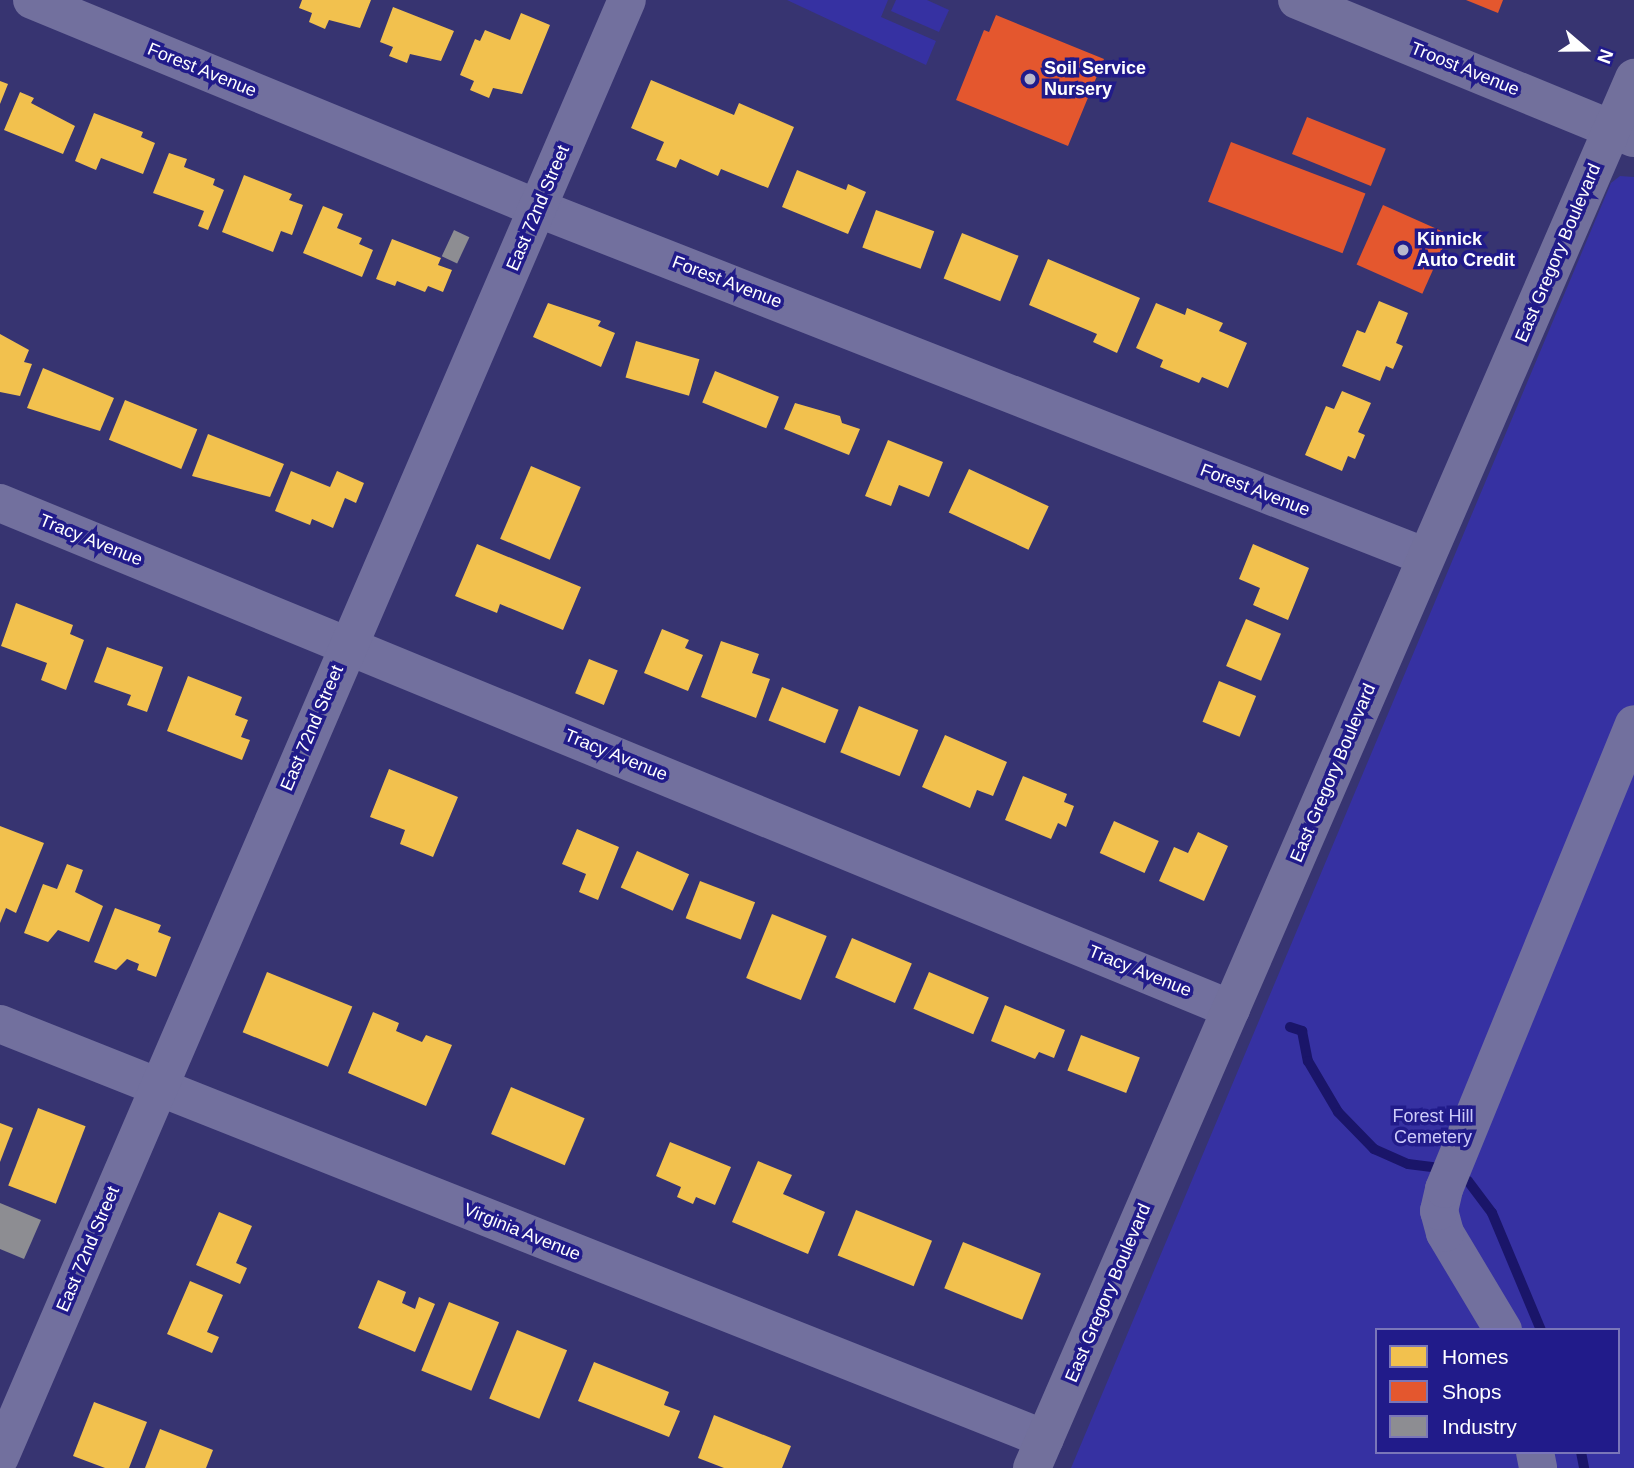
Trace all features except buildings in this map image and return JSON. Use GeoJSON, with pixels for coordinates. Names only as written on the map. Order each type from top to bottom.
{"type":"FeatureCollection","features":[{"type":"Feature","properties":{"kind":"main road","name":"Troost Avenue"},"geometry":{"type":"LineString","coordinates":[[1297,0],[1623,134]]}},
{"type":"Feature","properties":{"kind":"main road","name":"East Gregory Boulevard"},"geometry":{"type":"LineString","coordinates":[[1039,1454],[1426,557],[1623,134],[1634,78]]}},
{"type":"Feature","properties":{"kind":"street","name":"Forest Avenue"},"geometry":{"type":"LineString","coordinates":[[32,0],[537,208],[1426,557]]}},
{"type":"Feature","properties":{"kind":"street","name":"East 72nd Street"},"geometry":{"type":"LineString","coordinates":[[0,1457],[156,1087],[627,0]]}},
{"type":"Feature","properties":{"kind":"street","name":"Tracy Avenue"},"geometry":{"type":"LineString","coordinates":[[0,503],[1231,1009]]}},
{"type":"Feature","properties":{"kind":"street"},"geometry":{"type":"LineString","coordinates":[[1502,1328],[1444,1234],[1439,1212],[1444,1189],[1634,724]]}},
{"type":"Feature","properties":{"kind":"street","name":"Virginia Avenue"},"geometry":{"type":"LineString","coordinates":[[0,1024],[1039,1454]]}},
{"type":"Feature","properties":{"kind":"green space"},"geometry":{"type":"Polygon","coordinates":[[[787,0],[888,0],[881,17],[936,41],[926,65],[787,0]]]}},
{"type":"Feature","properties":{"kind":"green space"},"geometry":{"type":"Polygon","coordinates":[[[896,0],[927,0],[949,10],[939,32],[891,11],[896,0]]]}},
{"type":"Feature","properties":{"kind":"green space","name":"Forest Hill Cemetery"},"geometry":{"type":"Polygon","coordinates":[[[1620,176],[1634,177],[1634,1468],[1071,1468],[1611,183],[1620,176]]]}},
{"type":"Feature","properties":{"kind":"waterway"},"geometry":{"type":"LineString","coordinates":[[1290,1027],[1302,1031],[1308,1061],[1338,1112],[1374,1149],[1408,1164],[1434,1167]]}},
{"type":"Feature","properties":{"kind":"waterway"},"geometry":{"type":"LineString","coordinates":[[1458,1176],[1468,1181],[1492,1213],[1540,1328]]}},
{"type":"Feature","properties":{"kind":"waterway"},"geometry":{"type":"LineString","coordinates":[[1581,1454],[1584,1468]]}},
{"type":"Feature","properties":{"kind":"place","name":"Soil Service Nursery"},"geometry":{"type":"Point","coordinates":[1030,79]}},
{"type":"Feature","properties":{"kind":"place","name":"Kinnick Auto Credit"},"geometry":{"type":"Point","coordinates":[1403,250]}}]}
